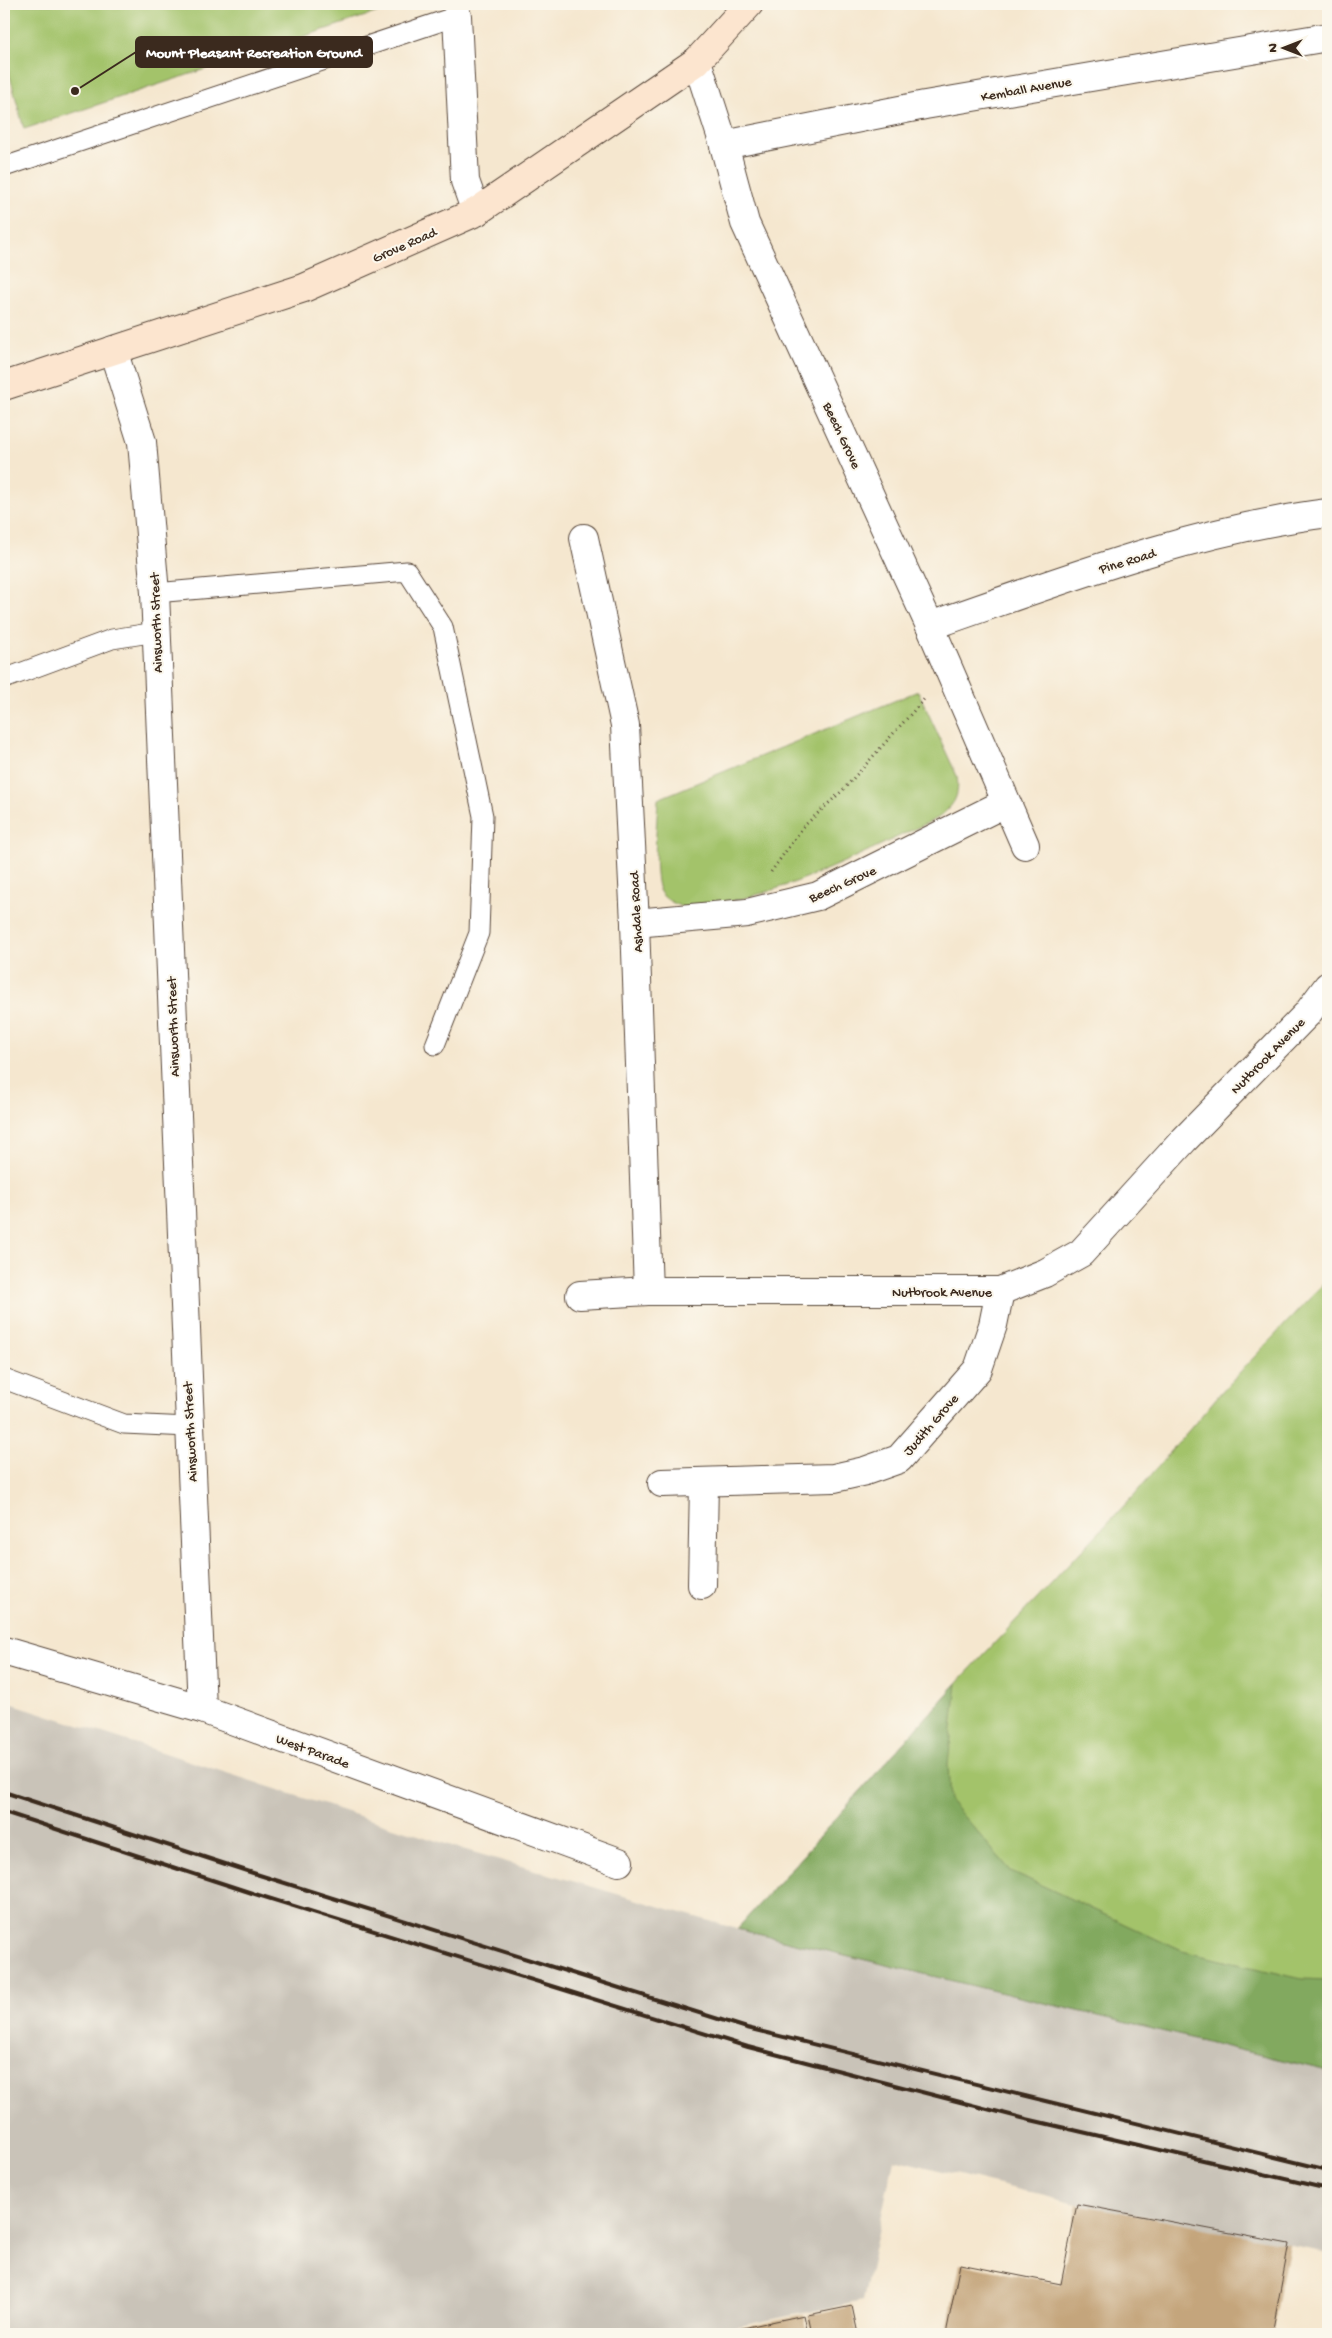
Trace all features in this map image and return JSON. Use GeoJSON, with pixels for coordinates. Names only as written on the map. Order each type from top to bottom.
{"type":"FeatureCollection","features":[{"type":"Feature","properties":{"kind":"street","name":"Grove Road"},"geometry":{"type":"LineString","coordinates":[[4,386],[304,288],[476,212],[697,61],[749,4]]}},
{"type":"Feature","properties":{"kind":"street"},"geometry":{"type":"LineString","coordinates":[[457,10],[465,181],[476,212]]}},
{"type":"Feature","properties":{"kind":"street","name":"Kemball Avenue"},"geometry":{"type":"LineString","coordinates":[[724,145],[925,105],[1328,36]]}},
{"type":"Feature","properties":{"kind":"street","name":"Beech Grove"},"geometry":{"type":"LineString","coordinates":[[697,61],[724,145],[745,223],[930,626],[1005,803],[1025,845]]}},
{"type":"Feature","properties":{"kind":"street","name":"Ainsworth Street"},"geometry":{"type":"LineString","coordinates":[[113,350],[142,442],[155,593],[202,1709]]}},
{"type":"Feature","properties":{"kind":"street","name":"Pine Road"},"geometry":{"type":"LineString","coordinates":[[930,626],[1126,559],[1286,519],[1328,513]]}},
{"type":"Feature","properties":{"kind":"street","name":"Ashdale Road"},"geometry":{"type":"LineString","coordinates":[[584,538],[626,725],[648,1291]]}},
{"type":"Feature","properties":{"kind":"street","name":"Beech Grove"},"geometry":{"type":"LineString","coordinates":[[635,923],[747,913],[818,896],[1005,803]]}},
{"type":"Feature","properties":{"kind":"street","name":"Nutbrook Avenue"},"geometry":{"type":"LineString","coordinates":[[580,1295],[648,1291],[1000,1291],[1045,1274],[1081,1253],[1184,1140],[1307,1014],[1328,986]]}},
{"type":"Feature","properties":{"kind":"street","name":"Judith Grove"},"geometry":{"type":"LineString","coordinates":[[662,1483],[834,1478],[865,1471],[899,1459],[978,1369],[993,1325],[1000,1291]]}},
{"type":"Feature","properties":{"kind":"street"},"geometry":{"type":"LineString","coordinates":[[702,1585],[704,1483]]}},
{"type":"Feature","properties":{"kind":"street","name":"West Parade"},"geometry":{"type":"LineString","coordinates":[[4,1651],[202,1709],[619,1862]]}},
{"type":"Feature","properties":{"kind":"lane"},"geometry":{"type":"LineString","coordinates":[[4,167],[457,10]]}},
{"type":"Feature","properties":{"kind":"lane"},"geometry":{"type":"LineString","coordinates":[[155,593],[407,571],[444,627],[483,816],[480,933],[435,1045]]}},
{"type":"Feature","properties":{"kind":"lane"},"geometry":{"type":"LineString","coordinates":[[4,679],[112,639],[156,632]]}},
{"type":"Feature","properties":{"kind":"lane"},"geometry":{"type":"LineString","coordinates":[[4,1379],[124,1424],[189,1428]]}},
{"type":"Feature","properties":{"kind":"path"},"geometry":{"type":"LineString","coordinates":[[747,913],[752,897],[803,828],[843,790],[949,670]]}},
{"type":"Feature","properties":{"kind":"shaded area"},"geometry":{"type":"Polygon","coordinates":[[[4,1701],[452,1846],[737,1929],[1328,2071],[1328,2252],[1077,2204],[894,2159],[863,2301],[700,2334],[4,2334],[4,1701]]]}},
{"type":"Feature","properties":{"kind":"green space"},"geometry":{"type":"Polygon","coordinates":[[[4,4],[402,4],[24,129],[4,54],[4,4]]]}},
{"type":"Feature","properties":{"kind":"green space"},"geometry":{"type":"Polygon","coordinates":[[[918,691],[957,776],[958,790],[955,800],[938,818],[814,875],[750,897],[684,908],[663,896],[657,882],[655,859],[658,799],[918,691]]]}},
{"type":"Feature","properties":{"kind":"green space"},"geometry":{"type":"Polygon","coordinates":[[[1328,1279],[1328,2071],[737,1929],[957,1683],[1135,1494],[1223,1390],[1328,1279]]]}},
{"type":"Feature","properties":{"kind":"green space"},"geometry":{"type":"Polygon","coordinates":[[[957,1683],[948,1764],[950,1801],[1011,1871],[1182,1951],[1302,1979],[1328,1980],[1328,2071],[737,1929],[957,1683]]]}},
{"type":"Feature","properties":{"kind":"building"},"geometry":{"type":"Polygon","coordinates":[[[1077,2204],[1289,2244],[1272,2334],[946,2334],[960,2264],[1061,2284],[1077,2204]]]}},
{"type":"Feature","properties":{"kind":"building"},"geometry":{"type":"Polygon","coordinates":[[[852,2306],[858,2334],[812,2334],[808,2315],[852,2306]]]}},
{"type":"Feature","properties":{"kind":"building"},"geometry":{"type":"Polygon","coordinates":[[[804,2315],[808,2334],[719,2334],[719,2333],[804,2315]]]}},
{"type":"Feature","properties":{"kind":"railway"},"geometry":{"type":"LineString","coordinates":[[4,1792],[253,1873],[747,2028],[1328,2170]]}},
{"type":"Feature","properties":{"kind":"railway"},"geometry":{"type":"LineString","coordinates":[[4,1812],[255,1894],[748,2047],[1022,2118],[1328,2189]]}},
{"type":"Feature","properties":{"kind":"place","name":"Mount Pleasant Recreation Ground"},"geometry":{"type":"Point","coordinates":[75,91]}}]}
